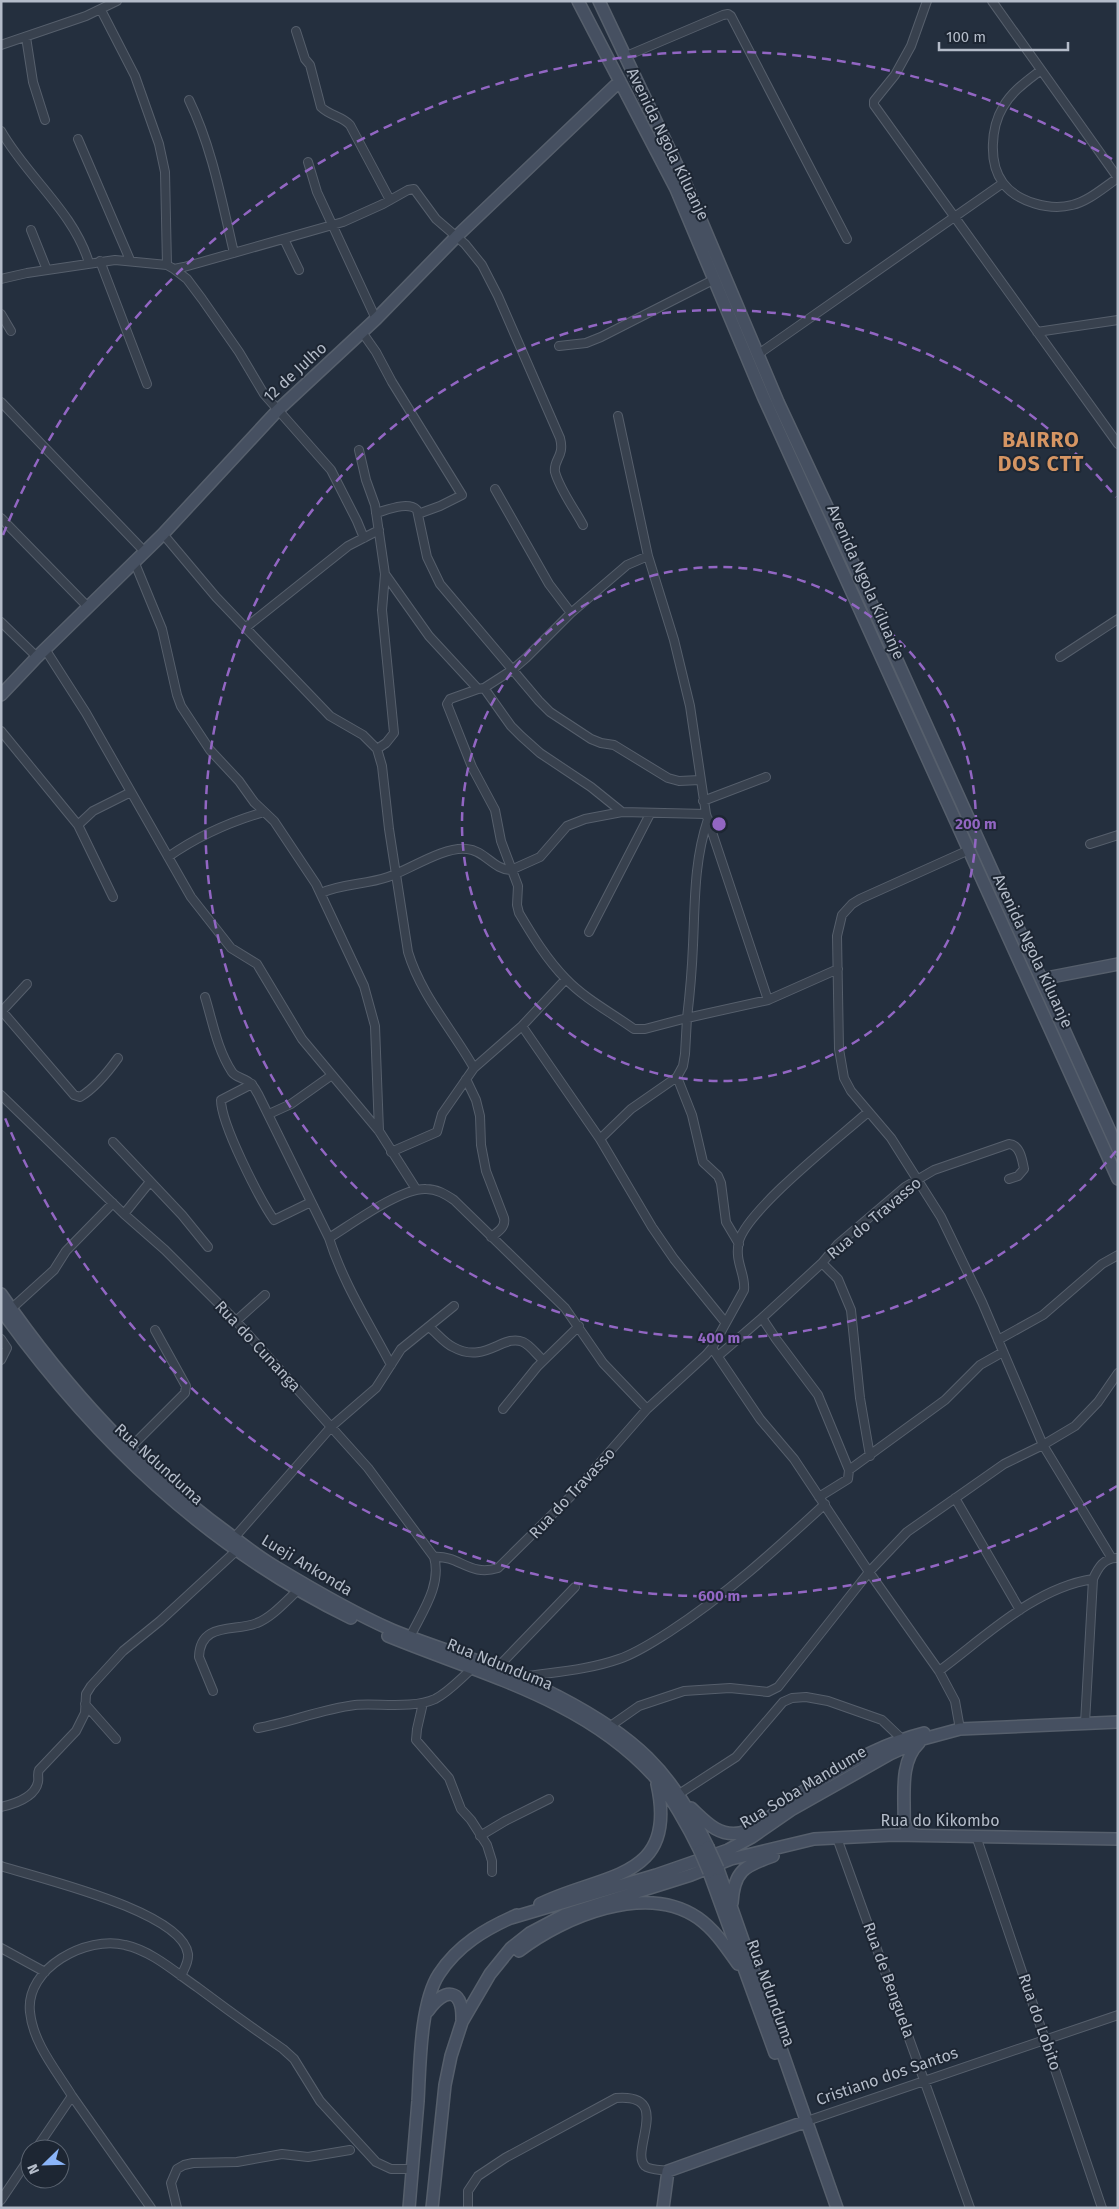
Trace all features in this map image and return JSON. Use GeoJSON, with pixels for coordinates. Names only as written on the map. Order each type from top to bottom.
{"type":"FeatureCollection","features":[{"type":"Feature","properties":{"kind":"main road","name":"Avenida Ngola Kiluanje"},"geometry":{"type":"LineString","coordinates":[[578,1],[676,189],[763,396],[1118,1179]]}},
{"type":"Feature","properties":{"kind":"main road","name":"Avenida Ngola Kiluanje"},"geometry":{"type":"LineString","coordinates":[[599,1],[684,180],[757,355],[1118,1148]]}},
{"type":"Feature","properties":{"kind":"main road","name":"12 de Julho"},"geometry":{"type":"LineString","coordinates":[[1,695],[41,653],[163,534],[278,410],[376,319],[456,237],[620,81]]}},
{"type":"Feature","properties":{"kind":"main road"},"geometry":{"type":"LineString","coordinates":[[1041,979],[1118,964]]}},
{"type":"Feature","properties":{"kind":"main road","name":"Lueji Ankonda"},"geometry":{"type":"LineString","coordinates":[[1,1294],[6,1309],[129,1449],[179,1495],[234,1538],[272,1565],[349,1609],[410,1636],[521,1677],[582,1709],[639,1748],[659,1775]]}},
{"type":"Feature","properties":{"kind":"main road","name":"Rua Ndunduma"},"geometry":{"type":"LineString","coordinates":[[6,1309],[47,1371],[92,1424],[122,1455],[168,1497],[236,1551],[297,1591],[386,1635],[443,1659],[473,1668],[544,1697],[598,1728],[659,1775],[681,1798],[732,1909],[804,2123],[829,2208]]}},
{"type":"Feature","properties":{"kind":"main road","name":"Rua Soba Mandume"},"geometry":{"type":"LineString","coordinates":[[511,1918],[656,1875],[728,1850],[766,1828],[790,1810],[884,1752],[923,1739],[960,1729],[1118,1722]]}},
{"type":"Feature","properties":{"kind":"main road"},"geometry":{"type":"LineString","coordinates":[[681,1798],[715,1830],[740,1833],[753,1827],[810,1787],[884,1752],[902,1739],[927,1732],[944,1733]]}},
{"type":"Feature","properties":{"kind":"main road"},"geometry":{"type":"LineString","coordinates":[[915,1835],[908,1829],[904,1821],[905,1767],[914,1748],[923,1739]]}},
{"type":"Feature","properties":{"kind":"main road"},"geometry":{"type":"LineString","coordinates":[[884,1752],[898,1760],[902,1772],[901,1820],[898,1829],[889,1835]]}},
{"type":"Feature","properties":{"kind":"main road"},"geometry":{"type":"LineString","coordinates":[[409,2208],[420,2053],[431,1991],[435,1982],[459,1948],[476,1936],[553,1898],[624,1873],[648,1854],[656,1841],[661,1820],[659,1775]]}},
{"type":"Feature","properties":{"kind":"main road","name":"Rua Ndunduma"},"geometry":{"type":"LineString","coordinates":[[659,1775],[681,1816],[704,1849]]}},
{"type":"Feature","properties":{"kind":"main road","name":"Rua do Kikombo"},"geometry":{"type":"LineString","coordinates":[[470,2009],[490,1974],[511,1948],[547,1923],[564,1915],[690,1875],[731,1859],[814,1839],[889,1835],[1118,1840]]}},
{"type":"Feature","properties":{"kind":"main road"},"geometry":{"type":"LineString","coordinates":[[732,1909],[735,1881],[746,1867],[776,1855],[837,1838]]}},
{"type":"Feature","properties":{"kind":"main road","name":"Rua Ndunduma"},"geometry":{"type":"LineString","coordinates":[[713,1871],[747,1978],[837,2208]]}},
{"type":"Feature","properties":{"kind":"main road"},"geometry":{"type":"LineString","coordinates":[[432,2208],[445,2085],[451,2056],[462,2022],[495,1975],[521,1949],[565,1923],[633,1902],[661,1903],[697,1917],[723,1941],[747,1978]]}},
{"type":"Feature","properties":{"kind":"main road"},"geometry":{"type":"LineString","coordinates":[[427,2012],[441,1997],[449,1994],[460,2000],[463,2006],[462,2022]]}},
{"type":"Feature","properties":{"kind":"main road","name":"Cristiano dos Santos"},"geometry":{"type":"LineString","coordinates":[[668,2171],[804,2123]]}},
{"type":"Feature","properties":{"kind":"main road"},"geometry":{"type":"LineString","coordinates":[[663,2208],[668,2171]]}},
{"type":"Feature","properties":{"kind":"street"},"geometry":{"type":"LineString","coordinates":[[1,45],[101,10],[117,1]]}},
{"type":"Feature","properties":{"kind":"street"},"geometry":{"type":"LineString","coordinates":[[927,1],[911,46],[895,75],[876,98],[874,105],[1118,444]]}},
{"type":"Feature","properties":{"kind":"street"},"geometry":{"type":"LineString","coordinates":[[992,1],[1118,178],[1075,205],[1063,207],[1035,204],[1003,183],[992,150],[993,137],[1000,115],[1011,94],[1040,70]]}},
{"type":"Feature","properties":{"kind":"street"},"geometry":{"type":"LineString","coordinates":[[101,10],[135,76],[159,144],[165,172],[171,267],[187,279],[202,299],[239,352],[264,394],[331,470],[358,521],[364,538]]}},
{"type":"Feature","properties":{"kind":"street"},"geometry":{"type":"LineString","coordinates":[[624,57],[724,15],[728,14],[731,16],[848,239]]}},
{"type":"Feature","properties":{"kind":"street"},"geometry":{"type":"LineString","coordinates":[[296,31],[304,60],[310,65],[321,107],[325,111],[345,119],[350,125],[390,200]]}},
{"type":"Feature","properties":{"kind":"street"},"geometry":{"type":"LineString","coordinates":[[26,37],[33,82],[45,120]]}},
{"type":"Feature","properties":{"kind":"street"},"geometry":{"type":"LineString","coordinates":[[189,100],[200,124],[210,155],[234,253]]}},
{"type":"Feature","properties":{"kind":"street"},"geometry":{"type":"LineString","coordinates":[[1,131],[76,232],[85,248],[89,263]]}},
{"type":"Feature","properties":{"kind":"street"},"geometry":{"type":"LineString","coordinates":[[78,139],[130,260]]}},
{"type":"Feature","properties":{"kind":"street"},"geometry":{"type":"LineString","coordinates":[[308,162],[314,183],[332,225],[376,319]]}},
{"type":"Feature","properties":{"kind":"street"},"geometry":{"type":"LineString","coordinates":[[757,355],[1003,183]]}},
{"type":"Feature","properties":{"kind":"street"},"geometry":{"type":"LineString","coordinates":[[1,279],[100,261],[130,260],[171,267],[234,253],[332,225],[390,200],[408,190],[416,190],[436,219],[474,254],[498,296],[560,438],[562,450],[555,471],[583,525]]}},
{"type":"Feature","properties":{"kind":"street"},"geometry":{"type":"LineString","coordinates":[[31,230],[47,270]]}},
{"type":"Feature","properties":{"kind":"street"},"geometry":{"type":"LineString","coordinates":[[284,239],[299,270]]}},
{"type":"Feature","properties":{"kind":"street"},"geometry":{"type":"LineString","coordinates":[[100,261],[147,384]]}},
{"type":"Feature","properties":{"kind":"street"},"geometry":{"type":"LineString","coordinates":[[559,346],[586,343],[601,338],[713,280]]}},
{"type":"Feature","properties":{"kind":"street"},"geometry":{"type":"LineString","coordinates":[[1,314],[11,331]]}},
{"type":"Feature","properties":{"kind":"street"},"geometry":{"type":"LineString","coordinates":[[1037,332],[1118,320]]}},
{"type":"Feature","properties":{"kind":"street"},"geometry":{"type":"LineString","coordinates":[[362,332],[462,495],[418,514]]}},
{"type":"Feature","properties":{"kind":"street"},"geometry":{"type":"LineString","coordinates":[[1,402],[144,551]]}},
{"type":"Feature","properties":{"kind":"street"},"geometry":{"type":"LineString","coordinates":[[618,416],[648,556],[688,698],[707,817],[768,1000]]}},
{"type":"Feature","properties":{"kind":"street"},"geometry":{"type":"LineString","coordinates":[[359,450],[376,513],[385,574],[382,610],[394,733],[386,743],[377,749]]}},
{"type":"Feature","properties":{"kind":"street"},"geometry":{"type":"LineString","coordinates":[[495,488],[549,584],[571,613]]}},
{"type":"Feature","properties":{"kind":"street"},"geometry":{"type":"LineString","coordinates":[[376,513],[411,506],[418,514],[421,538],[427,558],[440,584],[550,712],[590,739],[614,745],[668,778],[679,781],[700,780]]}},
{"type":"Feature","properties":{"kind":"street"},"geometry":{"type":"LineString","coordinates":[[1,518],[88,607]]}},
{"type":"Feature","properties":{"kind":"street"},"geometry":{"type":"LineString","coordinates":[[245,628],[348,546],[379,530]]}},
{"type":"Feature","properties":{"kind":"street"},"geometry":{"type":"LineString","coordinates":[[163,534],[245,628],[330,716],[363,735],[377,749],[382,766],[388,821],[408,952],[413,968],[431,1001],[453,1032],[474,1068]]}},
{"type":"Feature","properties":{"kind":"street"},"geometry":{"type":"LineString","coordinates":[[648,556],[627,565],[571,613],[512,670],[481,688],[450,699],[448,704],[472,767],[495,810],[501,841],[518,886],[517,905],[519,912],[553,964],[566,979],[579,991],[634,1029],[645,1029],[768,1000],[838,968]]}},
{"type":"Feature","properties":{"kind":"street"},"geometry":{"type":"LineString","coordinates":[[134,561],[162,628],[176,695],[181,706],[210,750],[236,777],[254,802],[274,821],[321,893],[350,955],[372,1012],[377,1057],[379,1132]]}},
{"type":"Feature","properties":{"kind":"street"},"geometry":{"type":"LineString","coordinates":[[385,574],[429,636],[481,688],[511,726],[540,752],[591,786],[622,812]]}},
{"type":"Feature","properties":{"kind":"street"},"geometry":{"type":"LineString","coordinates":[[1060,656],[1118,619]]}},
{"type":"Feature","properties":{"kind":"street"},"geometry":{"type":"LineString","coordinates":[[1,622],[41,653],[86,713],[191,897],[231,948],[257,964],[290,1020],[379,1132],[416,1189]]}},
{"type":"Feature","properties":{"kind":"street"},"geometry":{"type":"LineString","coordinates":[[1,731],[78,825],[113,898]]}},
{"type":"Feature","properties":{"kind":"street"},"geometry":{"type":"LineString","coordinates":[[703,801],[766,777]]}},
{"type":"Feature","properties":{"kind":"street"},"geometry":{"type":"LineString","coordinates":[[78,825],[93,810],[130,792]]}},
{"type":"Feature","properties":{"kind":"street"},"geometry":{"type":"LineString","coordinates":[[168,856],[192,841],[219,828],[264,812]]}},
{"type":"Feature","properties":{"kind":"street"},"geometry":{"type":"LineString","coordinates":[[321,893],[339,886],[376,880],[397,873],[432,857],[462,849],[474,850],[498,867],[511,870],[540,857],[567,826],[585,819],[622,812],[707,817]]}},
{"type":"Feature","properties":{"kind":"street"},"geometry":{"type":"LineString","coordinates":[[589,932],[650,814]]}},
{"type":"Feature","properties":{"kind":"street"},"geometry":{"type":"LineString","coordinates":[[600,1139],[631,1109],[677,1077],[683,1066],[693,946],[696,865],[707,817]]}},
{"type":"Feature","properties":{"kind":"street"},"geometry":{"type":"LineString","coordinates":[[1090,844],[1118,835]]}},
{"type":"Feature","properties":{"kind":"street"},"geometry":{"type":"LineString","coordinates":[[968,850],[860,899],[846,909],[842,915],[837,936],[840,1064],[851,1091],[890,1138],[918,1178],[941,1216],[967,1269],[1043,1445],[1114,1558],[1099,1566],[1093,1579],[1085,1723]]}},
{"type":"Feature","properties":{"kind":"street"},"geometry":{"type":"LineString","coordinates":[[391,1152],[437,1132],[442,1114],[474,1068],[522,1026],[566,979]]}},
{"type":"Feature","properties":{"kind":"street"},"geometry":{"type":"LineString","coordinates":[[27,984],[2,1011],[74,1095],[80,1097],[85,1094],[118,1058]]}},
{"type":"Feature","properties":{"kind":"street"},"geometry":{"type":"LineString","coordinates":[[205,997],[215,1038],[232,1073],[252,1084],[269,1114],[329,1238],[348,1288],[392,1365]]}},
{"type":"Feature","properties":{"kind":"street"},"geometry":{"type":"LineString","coordinates":[[522,1026],[600,1139],[652,1227],[674,1259],[725,1322]]}},
{"type":"Feature","properties":{"kind":"street"},"geometry":{"type":"LineString","coordinates":[[269,1114],[291,1104],[332,1075]]}},
{"type":"Feature","properties":{"kind":"street"},"geometry":{"type":"LineString","coordinates":[[677,1077],[692,1115],[703,1162],[718,1176],[721,1183],[726,1222],[739,1244]]}},
{"type":"Feature","properties":{"kind":"street"},"geometry":{"type":"LineString","coordinates":[[466,1079],[476,1100],[480,1116],[481,1146],[486,1171],[505,1223],[491,1237]]}},
{"type":"Feature","properties":{"kind":"street"},"geometry":{"type":"LineString","coordinates":[[252,1084],[221,1100],[222,1113],[238,1152],[274,1220],[311,1202]]}},
{"type":"Feature","properties":{"kind":"street","name":"Rua do Cunanga"},"geometry":{"type":"LineString","coordinates":[[1,1094],[124,1214],[165,1250],[236,1321],[368,1468],[434,1557]]}},
{"type":"Feature","properties":{"kind":"street"},"geometry":{"type":"LineString","coordinates":[[868,1112],[755,1214],[741,1236],[739,1244],[738,1263],[744,1287],[712,1348],[760,1419],[794,1460],[825,1504],[869,1572],[939,1671],[955,1701],[960,1729]]}},
{"type":"Feature","properties":{"kind":"street"},"geometry":{"type":"LineString","coordinates":[[113,1142],[208,1247]]}},
{"type":"Feature","properties":{"kind":"street","name":"Rua do Travasso"},"geometry":{"type":"LineString","coordinates":[[718,1356],[822,1263],[838,1244],[918,1178],[1008,1144],[1013,1144],[1018,1148],[1024,1169],[1018,1176],[1009,1179]]}},
{"type":"Feature","properties":{"kind":"street"},"geometry":{"type":"LineString","coordinates":[[124,1214],[150,1183]]}},
{"type":"Feature","properties":{"kind":"street"},"geometry":{"type":"LineString","coordinates":[[329,1238],[381,1205],[416,1189],[427,1189],[444,1193],[454,1200],[565,1308],[603,1364],[647,1409]]}},
{"type":"Feature","properties":{"kind":"street"},"geometry":{"type":"LineString","coordinates":[[6,1309],[54,1270],[66,1252],[113,1202]]}},
{"type":"Feature","properties":{"kind":"street"},"geometry":{"type":"LineString","coordinates":[[998,1340],[1043,1315],[1102,1264],[1118,1255]]}},
{"type":"Feature","properties":{"kind":"street"},"geometry":{"type":"LineString","coordinates":[[822,1263],[838,1279],[851,1310],[857,1373],[870,1456]]}},
{"type":"Feature","properties":{"kind":"street"},"geometry":{"type":"LineString","coordinates":[[236,1321],[265,1295]]}},
{"type":"Feature","properties":{"kind":"street"},"geometry":{"type":"LineString","coordinates":[[234,1538],[332,1426],[368,1397],[392,1365],[401,1349],[454,1306]]}},
{"type":"Feature","properties":{"kind":"street"},"geometry":{"type":"LineString","coordinates":[[762,1318],[818,1396],[849,1470],[848,1479],[819,1497]]}},
{"type":"Feature","properties":{"kind":"street"},"geometry":{"type":"LineString","coordinates":[[503,1409],[543,1360],[579,1326]]}},
{"type":"Feature","properties":{"kind":"street"},"geometry":{"type":"LineString","coordinates":[[430,1327],[450,1346],[462,1351],[479,1353],[505,1342],[518,1341],[525,1343],[543,1360]]}},
{"type":"Feature","properties":{"kind":"street"},"geometry":{"type":"LineString","coordinates":[[129,1449],[186,1393],[186,1386],[183,1380],[154,1330]]}},
{"type":"Feature","properties":{"kind":"street"},"geometry":{"type":"LineString","coordinates":[[1,1339],[7,1348],[1,1360]]}},
{"type":"Feature","properties":{"kind":"street","name":"Rua do Travasso"},"geometry":{"type":"LineString","coordinates":[[434,1557],[450,1559],[482,1572],[498,1568],[570,1497],[647,1409],[712,1348]]}},
{"type":"Feature","properties":{"kind":"street"},"geometry":{"type":"LineString","coordinates":[[849,1470],[945,1400],[980,1365],[1003,1352]]}},
{"type":"Feature","properties":{"kind":"street"},"geometry":{"type":"LineString","coordinates":[[609,1727],[638,1706],[684,1691],[730,1688],[768,1692],[774,1690],[792,1671],[869,1572],[907,1532],[1004,1464],[1063,1434],[1085,1416],[1118,1373]]}},
{"type":"Feature","properties":{"kind":"street"},"geometry":{"type":"LineString","coordinates":[[955,1498],[1020,1610]]}},
{"type":"Feature","properties":{"kind":"street"},"geometry":{"type":"LineString","coordinates":[[521,1677],[594,1666],[620,1659],[644,1647],[710,1605],[764,1561],[825,1504]]}},
{"type":"Feature","properties":{"kind":"street"},"geometry":{"type":"LineString","coordinates":[[1,1807],[15,1803],[34,1789],[38,1781],[39,1770],[76,1731],[85,1713],[86,1694],[91,1686],[123,1651],[160,1621],[236,1551]]}},
{"type":"Feature","properties":{"kind":"street"},"geometry":{"type":"LineString","coordinates":[[410,1636],[436,1581],[437,1566],[434,1557]]}},
{"type":"Feature","properties":{"kind":"street"},"geometry":{"type":"LineString","coordinates":[[939,1671],[1020,1610],[1054,1590],[1080,1581],[1093,1579]]}},
{"type":"Feature","properties":{"kind":"street"},"geometry":{"type":"LineString","coordinates":[[498,1668],[575,1587]]}},
{"type":"Feature","properties":{"kind":"street"},"geometry":{"type":"LineString","coordinates":[[213,1691],[199,1657],[199,1652],[205,1640],[220,1628],[256,1624],[266,1619],[297,1591]]}},
{"type":"Feature","properties":{"kind":"street"},"geometry":{"type":"LineString","coordinates":[[258,1728],[355,1705],[423,1702],[436,1699],[473,1668]]}},
{"type":"Feature","properties":{"kind":"street"},"geometry":{"type":"LineString","coordinates":[[774,1690],[783,1702]]}},
{"type":"Feature","properties":{"kind":"street"},"geometry":{"type":"LineString","coordinates":[[681,1798],[736,1757],[783,1702],[792,1698],[806,1697],[828,1701],[882,1720],[902,1739]]}},
{"type":"Feature","properties":{"kind":"street"},"geometry":{"type":"LineString","coordinates":[[423,1702],[416,1733],[418,1744],[449,1778],[461,1809],[471,1820],[490,1853],[492,1872]]}},
{"type":"Feature","properties":{"kind":"street"},"geometry":{"type":"LineString","coordinates":[[85,1704],[116,1739]]}},
{"type":"Feature","properties":{"kind":"street"},"geometry":{"type":"LineString","coordinates":[[480,1836],[549,1799]]}},
{"type":"Feature","properties":{"kind":"street","name":"Rua do Lobito"},"geometry":{"type":"LineString","coordinates":[[976,1836],[1102,2208]]}},
{"type":"Feature","properties":{"kind":"street","name":"Rua de Benguela"},"geometry":{"type":"LineString","coordinates":[[837,1838],[926,2080],[970,2208]]}},
{"type":"Feature","properties":{"kind":"street"},"geometry":{"type":"LineString","coordinates":[[1,1866],[103,1896],[138,1910],[174,1934],[186,1948],[187,1962],[181,1976]]}},
{"type":"Feature","properties":{"kind":"street"},"geometry":{"type":"LineString","coordinates":[[152,2208],[72,2096],[39,2042],[29,2010],[31,1995],[45,1972],[58,1960],[70,1953],[98,1944],[112,1943],[139,1950],[157,1959],[181,1976],[294,2059],[320,2101],[376,2162],[391,2169],[412,2169]]}},
{"type":"Feature","properties":{"kind":"street"},"geometry":{"type":"LineString","coordinates":[[1,1948],[45,1972]]}},
{"type":"Feature","properties":{"kind":"street","name":"Cristiano dos Santos"},"geometry":{"type":"LineString","coordinates":[[804,2123],[1118,2015]]}},
{"type":"Feature","properties":{"kind":"street"},"geometry":{"type":"LineString","coordinates":[[43,2139],[72,2096]]}},
{"type":"Feature","properties":{"kind":"street"},"geometry":{"type":"LineString","coordinates":[[468,2208],[468,2191],[478,2176],[505,2158],[616,2098],[631,2098],[643,2106],[646,2119],[641,2160],[645,2166],[668,2171]]}},
{"type":"Feature","properties":{"kind":"street"},"geometry":{"type":"LineString","coordinates":[[177,2208],[171,2190],[171,2183],[177,2169],[184,2165],[193,2162],[237,2162],[282,2154],[308,2157],[350,2150]]}},
{"type":"Feature","properties":{"kind":"street"},"geometry":{"type":"LineString","coordinates":[[1,2200],[20,2172]]}},
{"type":"Feature","properties":{"kind":"district","name":"BAIRRO DOS CTT"},"geometry":{"type":"Point","coordinates":[1041,452]}}]}
